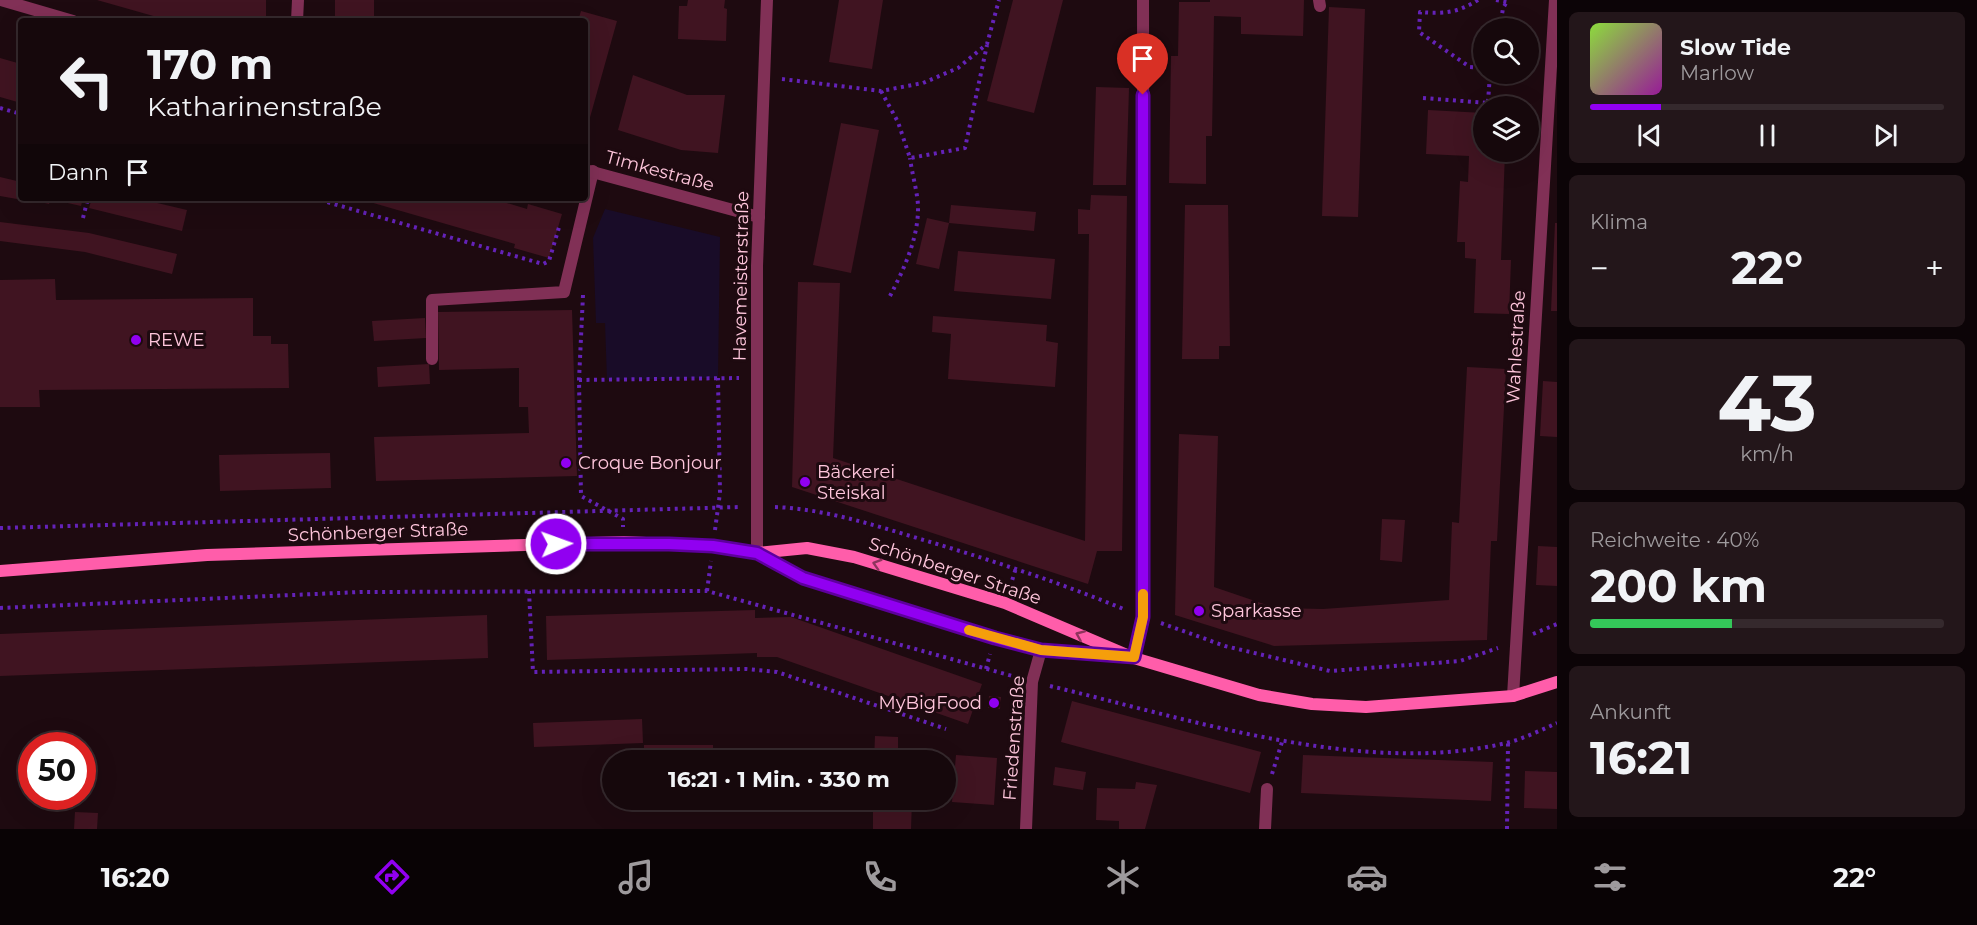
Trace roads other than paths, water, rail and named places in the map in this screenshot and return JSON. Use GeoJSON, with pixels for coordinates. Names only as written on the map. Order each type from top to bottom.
{"type":"FeatureCollection","features":[{"type":"Feature","properties":{"kind":"main road","name":"Schönberger Straße"},"geometry":{"type":"LineString","coordinates":[[0,571],[207,555],[624,542],[713,546],[757,553],[807,548],[854,557],[1005,603],[1134,657],[1259,695],[1312,704],[1366,706],[1513,696]]}},
{"type":"Feature","properties":{"kind":"main road","name":"Schönberger Straße"},"geometry":{"type":"LineString","coordinates":[[757,553],[803,578],[1041,650],[1134,657]]}},
{"type":"Feature","properties":{"kind":"main road"},"geometry":{"type":"LineString","coordinates":[[1513,696],[1557,675]]}},
{"type":"Feature","properties":{"kind":"main road"},"geometry":{"type":"LineString","coordinates":[[1513,696],[1557,682]]}},
{"type":"Feature","properties":{"kind":"street"},"geometry":{"type":"LineString","coordinates":[[1,0],[63,18]]}},
{"type":"Feature","properties":{"kind":"street"},"geometry":{"type":"LineString","coordinates":[[297,18],[298,0]]}},
{"type":"Feature","properties":{"kind":"street","name":"Havemeisterstraße"},"geometry":{"type":"LineString","coordinates":[[757,553],[759,217],[767,0]]}},
{"type":"Feature","properties":{"kind":"street"},"geometry":{"type":"LineString","coordinates":[[1134,657],[1143,617],[1143,0]]}},
{"type":"Feature","properties":{"kind":"street","name":"Wahlestraße"},"geometry":{"type":"LineString","coordinates":[[1513,696],[1556,0]]}},
{"type":"Feature","properties":{"kind":"street","name":"Timkestraße"},"geometry":{"type":"LineString","coordinates":[[589,171],[759,217]]}},
{"type":"Feature","properties":{"kind":"street"},"geometry":{"type":"LineString","coordinates":[[432,359],[432,300],[564,292],[583,201]]}},
{"type":"Feature","properties":{"kind":"street","name":"Friedenstraße"},"geometry":{"type":"LineString","coordinates":[[1026,829],[1032,682],[1041,650]]}},
{"type":"Feature","properties":{"kind":"street"},"geometry":{"type":"LineString","coordinates":[[1265,829],[1267,789]]}},
{"type":"Feature","properties":{"kind":"place","name":"REWE"},"geometry":{"type":"Point","coordinates":[136,340]}},
{"type":"Feature","properties":{"kind":"place","name":"Croque Bonjour"},"geometry":{"type":"Point","coordinates":[566,463]}},
{"type":"Feature","properties":{"kind":"place","name":"Bäckerei Steiskal"},"geometry":{"type":"Point","coordinates":[805,482]}},
{"type":"Feature","properties":{"kind":"place","name":"Sparkasse"},"geometry":{"type":"Point","coordinates":[1199,611]}},
{"type":"Feature","properties":{"kind":"place","name":"MyBigFood"},"geometry":{"type":"Point","coordinates":[994,703]}}]}
